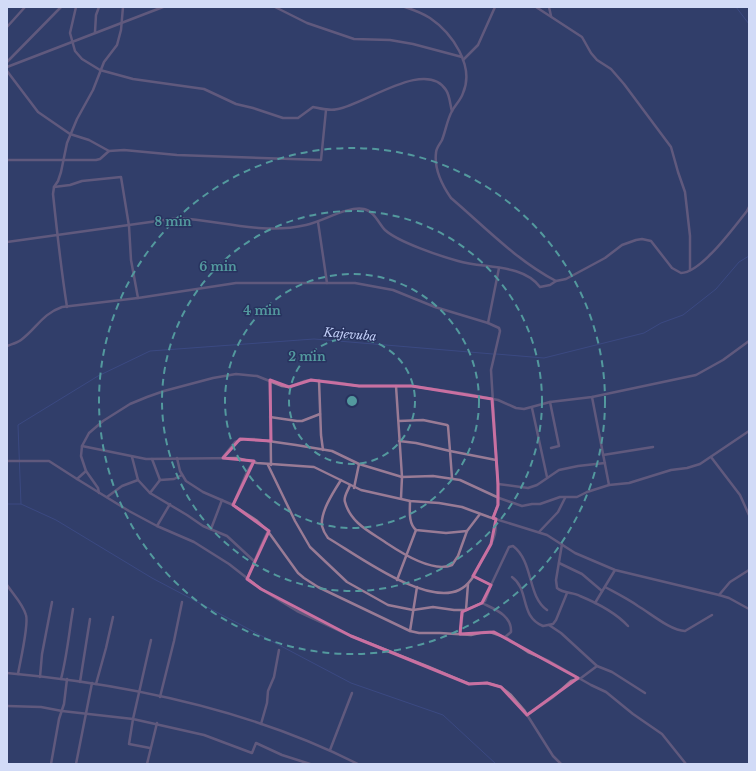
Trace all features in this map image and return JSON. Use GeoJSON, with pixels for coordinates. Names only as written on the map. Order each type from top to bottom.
{"type":"FeatureCollection","features":[{"type":"Feature","properties":{"kind":"street"},"geometry":{"type":"LineString","coordinates":[[7,27],[25,7]]}},
{"type":"Feature","properties":{"kind":"street"},"geometry":{"type":"LineString","coordinates":[[7,62],[60,7]]}},
{"type":"Feature","properties":{"kind":"street"},"geometry":{"type":"LineString","coordinates":[[76,7],[70,33],[76,54],[90,65],[100,70],[133,79],[204,89],[236,104],[283,118],[293,119],[298,118],[313,107],[326,110],[337,110],[352,106],[401,83],[422,79],[436,82],[443,86],[446,90],[452,111]]}},
{"type":"Feature","properties":{"kind":"street"},"geometry":{"type":"LineString","coordinates":[[95,32],[96,15],[99,7]]}},
{"type":"Feature","properties":{"kind":"street"},"geometry":{"type":"LineString","coordinates":[[67,307],[58,247],[53,194],[54,187],[60,176],[62,160],[70,134],[81,109],[93,90],[104,62],[117,45],[120,36],[123,7]]}},
{"type":"Feature","properties":{"kind":"street"},"geometry":{"type":"LineString","coordinates":[[7,67],[163,7]]}},
{"type":"Feature","properties":{"kind":"street"},"geometry":{"type":"LineString","coordinates":[[275,7],[306,23],[354,39],[390,40],[413,44],[462,59]]}},
{"type":"Feature","properties":{"kind":"street"},"geometry":{"type":"LineString","coordinates":[[405,7],[420,13],[434,22],[454,42],[462,59],[466,74],[467,83],[452,111],[436,152],[436,168],[448,194],[523,261],[538,272],[556,281]]}},
{"type":"Feature","properties":{"kind":"street"},"geometry":{"type":"LineString","coordinates":[[462,59],[478,45],[495,7]]}},
{"type":"Feature","properties":{"kind":"street"},"geometry":{"type":"LineString","coordinates":[[536,7],[582,37],[591,53],[597,60],[611,69],[624,84],[671,147],[685,192],[690,236],[690,271]]}},
{"type":"Feature","properties":{"kind":"street"},"geometry":{"type":"LineString","coordinates":[[549,7],[550,16]]}},
{"type":"Feature","properties":{"kind":"street"},"geometry":{"type":"LineString","coordinates":[[7,71],[38,112],[70,134],[89,140],[109,151],[124,150],[177,154],[321,160],[326,110]]}},
{"type":"Feature","properties":{"kind":"street"},"geometry":{"type":"LineString","coordinates":[[7,160],[96,160],[100,159],[109,151]]}},
{"type":"Feature","properties":{"kind":"street"},"geometry":{"type":"LineString","coordinates":[[54,187],[70,186],[82,181],[120,177],[129,226],[131,260],[138,298]]}},
{"type":"Feature","properties":{"kind":"street"},"geometry":{"type":"LineString","coordinates":[[7,242],[180,218],[270,229],[302,226],[348,211],[366,210],[371,212],[384,230],[389,234],[408,243],[466,263],[521,272],[536,281],[540,287],[566,279],[605,258],[622,245],[642,239],[651,241],[672,268],[681,273],[690,271],[716,250],[749,207]]}},
{"type":"Feature","properties":{"kind":"street"},"geometry":{"type":"LineString","coordinates":[[318,222],[327,283]]}},
{"type":"Feature","properties":{"kind":"street"},"geometry":{"type":"LineString","coordinates":[[488,323],[498,268]]}},
{"type":"Feature","properties":{"kind":"street"},"geometry":{"type":"LineString","coordinates":[[7,346],[23,338],[50,312],[67,307],[236,283],[355,284],[393,290],[436,308],[488,323],[500,329],[491,370],[498,484],[498,504],[494,536],[492,544],[468,584],[451,593],[430,591],[417,587],[398,580],[328,538],[322,524],[324,513],[340,480]]}},
{"type":"Feature","properties":{"kind":"street"},"geometry":{"type":"LineString","coordinates":[[99,493],[98,488],[86,471],[81,456],[82,446],[89,433],[103,421],[130,404],[164,391],[213,378],[236,374],[257,376],[282,386],[289,387],[305,381],[320,380],[359,386],[422,387],[502,402],[520,409],[532,408],[550,402],[592,397],[696,375],[723,360],[749,341]]}},
{"type":"Feature","properties":{"kind":"street"},"geometry":{"type":"LineString","coordinates":[[270,380],[270,464],[307,542],[321,558],[347,582],[388,605],[413,610],[440,607],[462,611],[482,603],[485,600],[507,550],[510,546],[513,546],[518,550],[524,559],[537,598],[542,606],[547,610]]}},
{"type":"Feature","properties":{"kind":"street"},"geometry":{"type":"LineString","coordinates":[[320,380],[320,414],[323,450]]}},
{"type":"Feature","properties":{"kind":"street"},"geometry":{"type":"LineString","coordinates":[[396,386],[402,477],[401,498]]}},
{"type":"Feature","properties":{"kind":"street"},"geometry":{"type":"LineString","coordinates":[[592,397],[603,455],[606,463],[609,485]]}},
{"type":"Feature","properties":{"kind":"street"},"geometry":{"type":"LineString","coordinates":[[550,402],[560,446],[551,448]]}},
{"type":"Feature","properties":{"kind":"street"},"geometry":{"type":"LineString","coordinates":[[532,408],[546,477]]}},
{"type":"Feature","properties":{"kind":"street"},"geometry":{"type":"LineString","coordinates":[[270,417],[302,421],[320,414]]}},
{"type":"Feature","properties":{"kind":"street"},"geometry":{"type":"LineString","coordinates":[[399,420],[423,420],[448,425],[452,478]]}},
{"type":"Feature","properties":{"kind":"street"},"geometry":{"type":"LineString","coordinates":[[223,458],[235,442],[240,439],[246,438],[271,441],[332,451],[358,464],[402,477],[433,476],[464,481],[497,497],[522,506],[540,504],[554,498],[577,497],[609,485],[629,483],[671,470],[687,468],[700,464],[749,431]]}},
{"type":"Feature","properties":{"kind":"street"},"geometry":{"type":"LineString","coordinates":[[399,441],[416,443],[496,460]]}},
{"type":"Feature","properties":{"kind":"street"},"geometry":{"type":"LineString","coordinates":[[82,446],[152,460],[177,458],[242,458],[253,462],[314,467],[354,488],[371,493],[410,500],[449,504],[539,532],[552,537],[575,553],[615,570],[720,595],[729,598],[749,609]]}},
{"type":"Feature","properties":{"kind":"street"},"geometry":{"type":"LineString","coordinates":[[603,455],[653,447]]}},
{"type":"Feature","properties":{"kind":"street"},"geometry":{"type":"LineString","coordinates":[[132,457],[138,480],[150,493],[170,504],[203,526],[227,536],[254,561]]}},
{"type":"Feature","properties":{"kind":"street"},"geometry":{"type":"LineString","coordinates":[[712,457],[740,495],[749,515]]}},
{"type":"Feature","properties":{"kind":"street"},"geometry":{"type":"LineString","coordinates":[[177,458],[178,466],[182,475],[190,484],[233,505],[256,520],[268,531],[298,573],[318,587],[410,631],[419,633],[471,635],[490,632],[505,637],[528,652],[549,661],[606,692],[625,708],[662,734],[686,764]]}},
{"type":"Feature","properties":{"kind":"street"},"geometry":{"type":"LineString","coordinates":[[152,460],[160,480]]}},
{"type":"Feature","properties":{"kind":"street"},"geometry":{"type":"LineString","coordinates":[[7,461],[49,461],[99,493],[158,526],[194,542],[223,560],[261,589],[297,611],[351,636],[470,684],[487,682],[501,687],[511,695],[527,715],[553,756],[561,764]]}},
{"type":"Feature","properties":{"kind":"street"},"geometry":{"type":"LineString","coordinates":[[233,505],[247,472],[253,462]]}},
{"type":"Feature","properties":{"kind":"street"},"geometry":{"type":"LineString","coordinates":[[498,484],[505,484],[518,488],[528,488],[537,485],[554,472],[565,468],[606,463]]}},
{"type":"Feature","properties":{"kind":"street"},"geometry":{"type":"LineString","coordinates":[[354,488],[358,464]]}},
{"type":"Feature","properties":{"kind":"street"},"geometry":{"type":"LineString","coordinates":[[77,479],[86,471]]}},
{"type":"Feature","properties":{"kind":"street"},"geometry":{"type":"LineString","coordinates":[[150,493],[160,480],[174,479],[182,475]]}},
{"type":"Feature","properties":{"kind":"street"},"geometry":{"type":"LineString","coordinates":[[107,497],[122,486],[138,480]]}},
{"type":"Feature","properties":{"kind":"street"},"geometry":{"type":"LineString","coordinates":[[350,485],[344,502],[350,515],[368,532],[423,564],[442,567],[452,565],[458,556],[467,531],[481,514]]}},
{"type":"Feature","properties":{"kind":"street"},"geometry":{"type":"LineString","coordinates":[[539,532],[558,512],[566,498]]}},
{"type":"Feature","properties":{"kind":"street"},"geometry":{"type":"LineString","coordinates":[[211,529],[222,500]]}},
{"type":"Feature","properties":{"kind":"street"},"geometry":{"type":"LineString","coordinates":[[410,500],[410,520],[416,530],[446,533],[467,531]]}},
{"type":"Feature","properties":{"kind":"street"},"geometry":{"type":"LineString","coordinates":[[158,526],[170,504]]}},
{"type":"Feature","properties":{"kind":"street"},"geometry":{"type":"LineString","coordinates":[[398,580],[416,530]]}},
{"type":"Feature","properties":{"kind":"street"},"geometry":{"type":"LineString","coordinates":[[247,579],[268,531]]}},
{"type":"Feature","properties":{"kind":"street"},"geometry":{"type":"LineString","coordinates":[[562,544],[556,585],[559,590],[579,595],[595,603],[613,613],[628,626]]}},
{"type":"Feature","properties":{"kind":"street"},"geometry":{"type":"LineString","coordinates":[[559,563],[582,574],[602,591]]}},
{"type":"Feature","properties":{"kind":"street"},"geometry":{"type":"LineString","coordinates":[[595,603],[615,570]]}},
{"type":"Feature","properties":{"kind":"street"},"geometry":{"type":"LineString","coordinates":[[720,595],[730,582],[749,570]]}},
{"type":"Feature","properties":{"kind":"street"},"geometry":{"type":"LineString","coordinates":[[473,576],[491,585]]}},
{"type":"Feature","properties":{"kind":"street"},"geometry":{"type":"LineString","coordinates":[[512,577],[520,586],[529,613],[533,620],[543,626],[553,624],[556,620],[567,593]]}},
{"type":"Feature","properties":{"kind":"street"},"geometry":{"type":"LineString","coordinates":[[466,610],[468,584]]}},
{"type":"Feature","properties":{"kind":"street"},"geometry":{"type":"LineString","coordinates":[[7,585],[27,616],[18,674]]}},
{"type":"Feature","properties":{"kind":"street"},"geometry":{"type":"LineString","coordinates":[[410,631],[417,587]]}},
{"type":"Feature","properties":{"kind":"street"},"geometry":{"type":"LineString","coordinates":[[605,587],[640,606],[658,620],[680,631],[685,631],[712,615]]}},
{"type":"Feature","properties":{"kind":"street"},"geometry":{"type":"LineString","coordinates":[[40,677],[42,654],[52,602]]}},
{"type":"Feature","properties":{"kind":"street"},"geometry":{"type":"LineString","coordinates":[[160,697],[182,602]]}},
{"type":"Feature","properties":{"kind":"street"},"geometry":{"type":"LineString","coordinates":[[482,603],[499,612],[510,622],[511,632],[505,637]]}},
{"type":"Feature","properties":{"kind":"street"},"geometry":{"type":"LineString","coordinates":[[60,679],[66,658],[73,609]]}},
{"type":"Feature","properties":{"kind":"street"},"geometry":{"type":"LineString","coordinates":[[460,634],[462,611]]}},
{"type":"Feature","properties":{"kind":"street"},"geometry":{"type":"LineString","coordinates":[[96,684],[113,617]]}},
{"type":"Feature","properties":{"kind":"street"},"geometry":{"type":"LineString","coordinates":[[80,682],[90,619]]}},
{"type":"Feature","properties":{"kind":"street"},"geometry":{"type":"LineString","coordinates":[[549,625],[561,633],[597,666],[612,672],[645,693]]}},
{"type":"Feature","properties":{"kind":"street"},"geometry":{"type":"LineString","coordinates":[[150,748],[129,744],[133,719],[151,640]]}},
{"type":"Feature","properties":{"kind":"street"},"geometry":{"type":"LineString","coordinates":[[261,724],[267,703],[268,691],[274,677],[278,650]]}},
{"type":"Feature","properties":{"kind":"street"},"geometry":{"type":"LineString","coordinates":[[527,715],[552,698],[571,681],[581,678],[597,666]]}},
{"type":"Feature","properties":{"kind":"street"},"geometry":{"type":"LineString","coordinates":[[7,673],[92,683],[139,691],[207,707],[261,724],[330,750],[358,764]]}},
{"type":"Feature","properties":{"kind":"street"},"geometry":{"type":"LineString","coordinates":[[51,764],[67,679]]}},
{"type":"Feature","properties":{"kind":"street"},"geometry":{"type":"LineString","coordinates":[[76,764],[92,683]]}},
{"type":"Feature","properties":{"kind":"street"},"geometry":{"type":"LineString","coordinates":[[330,750],[352,693]]}},
{"type":"Feature","properties":{"kind":"street"},"geometry":{"type":"LineString","coordinates":[[7,706],[41,707],[157,723],[204,735],[252,752],[256,743],[282,755],[310,764]]}},
{"type":"Feature","properties":{"kind":"street"},"geometry":{"type":"LineString","coordinates":[[147,764],[157,723]]}},
{"type":"Feature","properties":{"kind":"highlighted area"},"geometry":{"type":"Polygon","coordinates":[[[270,380],[289,387],[311,380],[359,386],[412,386],[492,399],[498,505],[493,518],[496,519],[491,544],[473,576],[491,585],[482,603],[462,612],[460,634],[494,632],[578,678],[527,715],[501,687],[487,683],[469,684],[351,636],[261,589],[247,579],[269,531],[233,505],[254,461],[223,458],[240,439],[271,441],[270,380]]]}},
{"type":"Feature","properties":{"kind":"waterway"},"geometry":{"type":"LineString","coordinates":[[736,7],[749,24]]}},
{"type":"Feature","properties":{"kind":"waterway","name":"Kajevuba"},"geometry":{"type":"LineString","coordinates":[[496,354],[544,358],[644,333],[661,323],[683,315],[716,289],[739,262],[749,256]]}},
{"type":"Feature","properties":{"kind":"waterway","name":"Kajevuba"},"geometry":{"type":"LineString","coordinates":[[21,504],[18,425],[98,376],[150,351],[314,339],[493,354]]}},
{"type":"Feature","properties":{"kind":"waterway"},"geometry":{"type":"LineString","coordinates":[[7,504],[21,504],[56,520],[152,578],[351,683],[443,715],[496,764]]}}]}
